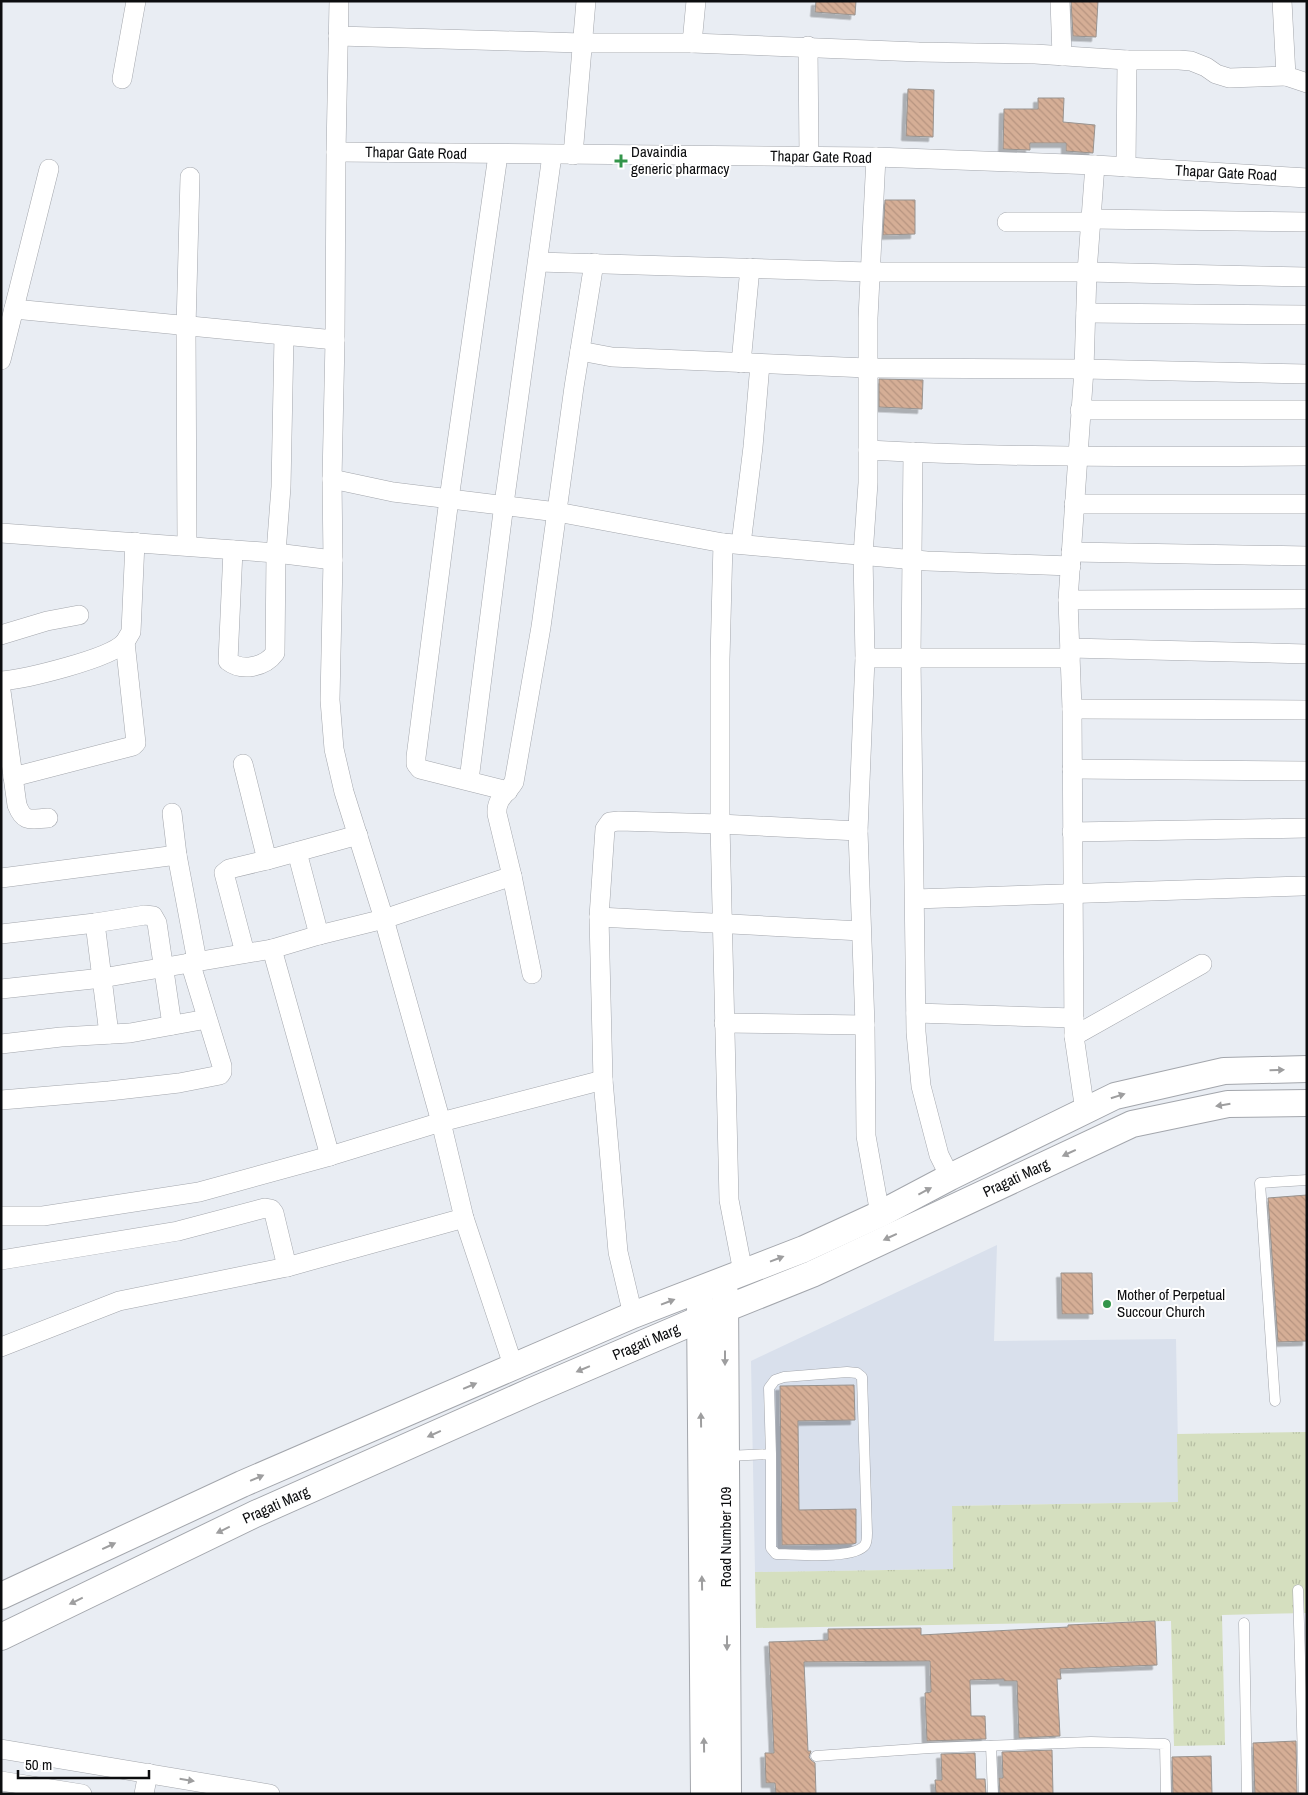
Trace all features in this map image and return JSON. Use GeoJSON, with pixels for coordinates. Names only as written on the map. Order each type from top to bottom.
{"type":"FeatureCollection","features":[{"type":"Feature","properties":{"kind":"main road","name":"Pragati Marg"},"geometry":{"type":"LineString","coordinates":[[1,1596],[242,1484],[633,1315],[804,1249],[880,1214],[950,1177],[1115,1096],[1224,1071],[1307,1069]]}},
{"type":"Feature","properties":{"kind":"main road","name":"Pragati Marg"},"geometry":{"type":"LineString","coordinates":[[1,1637],[255,1514],[532,1391],[700,1319],[812,1274],[1132,1124],[1228,1104],[1307,1103]]}},
{"type":"Feature","properties":{"kind":"main road","name":"Road Number 109"},"geometry":{"type":"LineString","coordinates":[[728,1794],[725,1309],[734,1276]]}},
{"type":"Feature","properties":{"kind":"main road","name":"Road Number 109"},"geometry":{"type":"LineString","coordinates":[[699,1289],[704,1794]]}},
{"type":"Feature","properties":{"kind":"street"},"geometry":{"type":"LineString","coordinates":[[122,80],[136,1]]}},
{"type":"Feature","properties":{"kind":"street"},"geometry":{"type":"LineString","coordinates":[[339,1],[330,700],[334,749],[344,792],[384,919],[441,1122],[464,1218],[514,1368]]}},
{"type":"Feature","properties":{"kind":"street"},"geometry":{"type":"LineString","coordinates":[[573,156],[586,1]]}},
{"type":"Feature","properties":{"kind":"street"},"geometry":{"type":"LineString","coordinates":[[692,43],[696,1]]}},
{"type":"Feature","properties":{"kind":"street"},"geometry":{"type":"LineString","coordinates":[[1060,1],[1062,56]]}},
{"type":"Feature","properties":{"kind":"street"},"geometry":{"type":"LineString","coordinates":[[1282,1],[1286,76]]}},
{"type":"Feature","properties":{"kind":"street"},"geometry":{"type":"LineString","coordinates":[[338,36],[582,43],[808,46],[919,52],[1191,61],[1206,67],[1216,74],[1229,78],[1286,76],[1307,83]]}},
{"type":"Feature","properties":{"kind":"street"},"geometry":{"type":"LineString","coordinates":[[808,46],[808,157]]}},
{"type":"Feature","properties":{"kind":"street"},"geometry":{"type":"LineString","coordinates":[[1126,167],[1127,60]]}},
{"type":"Feature","properties":{"kind":"street","name":"Thapar Gate Road"},"geometry":{"type":"LineString","coordinates":[[336,152],[573,156],[876,157],[1095,165],[1307,178]]}},
{"type":"Feature","properties":{"kind":"street"},"geometry":{"type":"LineString","coordinates":[[498,155],[449,500],[416,764],[420,769],[508,791]]}},
{"type":"Feature","properties":{"kind":"street"},"geometry":{"type":"LineString","coordinates":[[469,780],[504,504],[552,155]]}},
{"type":"Feature","properties":{"kind":"street"},"geometry":{"type":"LineString","coordinates":[[876,157],[869,272],[867,368],[868,483],[863,555],[865,658],[858,831],[865,1025],[866,1136],[880,1214]]}},
{"type":"Feature","properties":{"kind":"street"},"geometry":{"type":"LineString","coordinates":[[1085,1111],[1074,1027],[1072,709],[1068,600],[1084,369],[1087,272],[1095,165]]}},
{"type":"Feature","properties":{"kind":"street"},"geometry":{"type":"LineString","coordinates":[[1,360],[11,298],[49,169]]}},
{"type":"Feature","properties":{"kind":"street"},"geometry":{"type":"LineString","coordinates":[[186,546],[186,327],[190,177]]}},
{"type":"Feature","properties":{"kind":"street"},"geometry":{"type":"LineString","coordinates":[[1007,222],[1092,220],[1307,222]]}},
{"type":"Feature","properties":{"kind":"street"},"geometry":{"type":"LineString","coordinates":[[538,262],[869,272],[1087,272],[1307,277]]}},
{"type":"Feature","properties":{"kind":"street"},"geometry":{"type":"LineString","coordinates":[[532,974],[512,876],[496,814],[498,802],[514,782],[541,627],[594,263]]}},
{"type":"Feature","properties":{"kind":"street"},"geometry":{"type":"LineString","coordinates":[[734,1276],[729,1200],[724,1023],[720,824],[720,659],[732,543],[753,447],[750,364],[750,268]]}},
{"type":"Feature","properties":{"kind":"street"},"geometry":{"type":"LineString","coordinates":[[11,298],[186,327],[335,340]]}},
{"type":"Feature","properties":{"kind":"street"},"geometry":{"type":"LineString","coordinates":[[1086,313],[1307,316]]}},
{"type":"Feature","properties":{"kind":"street"},"geometry":{"type":"LineString","coordinates":[[233,550],[228,661],[233,665],[264,664],[275,653],[276,553],[281,487],[284,336]]}},
{"type":"Feature","properties":{"kind":"street"},"geometry":{"type":"LineString","coordinates":[[580,351],[612,357],[867,368],[1084,369],[1307,374]]}},
{"type":"Feature","properties":{"kind":"street"},"geometry":{"type":"LineString","coordinates":[[1080,410],[1307,410]]}},
{"type":"Feature","properties":{"kind":"street"},"geometry":{"type":"LineString","coordinates":[[868,450],[972,455],[1077,457],[1307,456]]}},
{"type":"Feature","properties":{"kind":"street"},"geometry":{"type":"LineString","coordinates":[[914,452],[912,658],[916,1013],[921,1086],[939,1155],[950,1177]]}},
{"type":"Feature","properties":{"kind":"street"},"geometry":{"type":"LineString","coordinates":[[332,479],[393,492],[449,500],[504,504],[732,543],[912,559],[1307,556]]}},
{"type":"Feature","properties":{"kind":"street"},"geometry":{"type":"LineString","coordinates":[[1074,504],[1307,504]]}},
{"type":"Feature","properties":{"kind":"street"},"geometry":{"type":"LineString","coordinates":[[1,533],[276,553],[333,560]]}},
{"type":"Feature","properties":{"kind":"street"},"geometry":{"type":"LineString","coordinates":[[1,682],[44,674],[109,652],[125,642],[131,632],[135,542]]}},
{"type":"Feature","properties":{"kind":"street"},"geometry":{"type":"LineString","coordinates":[[1068,600],[1307,599]]}},
{"type":"Feature","properties":{"kind":"street"},"geometry":{"type":"LineString","coordinates":[[1,635],[47,621],[79,614]]}},
{"type":"Feature","properties":{"kind":"street"},"geometry":{"type":"LineString","coordinates":[[13,777],[133,746],[136,743],[125,642]]}},
{"type":"Feature","properties":{"kind":"street"},"geometry":{"type":"LineString","coordinates":[[865,658],[1070,653],[1307,654]]}},
{"type":"Feature","properties":{"kind":"street"},"geometry":{"type":"LineString","coordinates":[[1,691],[13,777],[9,802],[26,819],[48,818]]}},
{"type":"Feature","properties":{"kind":"street"},"geometry":{"type":"LineString","coordinates":[[1072,709],[1307,710]]}},
{"type":"Feature","properties":{"kind":"street"},"geometry":{"type":"LineString","coordinates":[[243,764],[267,860]]}},
{"type":"Feature","properties":{"kind":"street"},"geometry":{"type":"LineString","coordinates":[[1072,769],[1307,771]]}},
{"type":"Feature","properties":{"kind":"street"},"geometry":{"type":"LineString","coordinates":[[1,1100],[179,1083],[220,1075],[222,1072],[194,962],[172,813]]}},
{"type":"Feature","properties":{"kind":"street"},"geometry":{"type":"LineString","coordinates":[[633,1315],[618,1252],[603,1080],[599,917],[605,829],[610,822],[720,824],[858,831]]}},
{"type":"Feature","properties":{"kind":"street"},"geometry":{"type":"LineString","coordinates":[[1072,832],[1307,828]]}},
{"type":"Feature","properties":{"kind":"street"},"geometry":{"type":"LineString","coordinates":[[246,953],[224,873],[229,869],[358,835]]}},
{"type":"Feature","properties":{"kind":"street"},"geometry":{"type":"LineString","coordinates":[[297,852],[319,935]]}},
{"type":"Feature","properties":{"kind":"street"},"geometry":{"type":"LineString","coordinates":[[1,878],[177,855]]}},
{"type":"Feature","properties":{"kind":"street"},"geometry":{"type":"LineString","coordinates":[[1,989],[102,978],[162,966],[272,949],[384,919],[512,876]]}},
{"type":"Feature","properties":{"kind":"street"},"geometry":{"type":"LineString","coordinates":[[914,899],[1302,886]]}},
{"type":"Feature","properties":{"kind":"street"},"geometry":{"type":"LineString","coordinates":[[1,934],[96,923],[146,914],[153,916],[157,923],[172,1025]]}},
{"type":"Feature","properties":{"kind":"street"},"geometry":{"type":"LineString","coordinates":[[599,917],[861,931]]}},
{"type":"Feature","properties":{"kind":"street"},"geometry":{"type":"LineString","coordinates":[[96,923],[109,1034]]}},
{"type":"Feature","properties":{"kind":"street"},"geometry":{"type":"LineString","coordinates":[[272,949],[330,1156]]}},
{"type":"Feature","properties":{"kind":"street"},"geometry":{"type":"LineString","coordinates":[[916,1013],[1074,1027],[1202,964]]}},
{"type":"Feature","properties":{"kind":"street"},"geometry":{"type":"LineString","coordinates":[[1,1044],[61,1037],[130,1033],[207,1018]]}},
{"type":"Feature","properties":{"kind":"street"},"geometry":{"type":"LineString","coordinates":[[724,1023],[865,1025]]}},
{"type":"Feature","properties":{"kind":"street"},"geometry":{"type":"LineString","coordinates":[[1,1216],[43,1216],[199,1192],[330,1156],[441,1122],[603,1080]]}},
{"type":"Feature","properties":{"kind":"street"},"geometry":{"type":"LineString","coordinates":[[1,1260],[178,1231],[265,1208],[271,1209],[274,1213],[287,1267]]}},
{"type":"Feature","properties":{"kind":"street"},"geometry":{"type":"LineString","coordinates":[[1,1346],[119,1301],[287,1267],[464,1218]]}},
{"type":"Feature","properties":{"kind":"street"},"geometry":{"type":"LineString","coordinates":[[1,1749],[270,1794]]}},
{"type":"Feature","properties":{"kind":"street"},"geometry":{"type":"LineString","coordinates":[[144,1794],[148,1773]]}},
{"type":"Feature","properties":{"kind":"street"},"geometry":{"type":"LineString","coordinates":[[1,1781],[82,1794]]}},
{"type":"Feature","properties":{"kind":"lane"},"geometry":{"type":"LineString","coordinates":[[1275,1401],[1260,1183],[1307,1180]]}},
{"type":"Feature","properties":{"kind":"lane"},"geometry":{"type":"LineString","coordinates":[[847,1372],[857,1373],[862,1377],[866,1544],[860,1549],[845,1554],[776,1554],[770,1548],[771,1454],[769,1388],[775,1380],[784,1377],[847,1372]]}},
{"type":"Feature","properties":{"kind":"lane"},"geometry":{"type":"LineString","coordinates":[[726,1456],[771,1454]]}},
{"type":"Feature","properties":{"kind":"lane"},"geometry":{"type":"LineString","coordinates":[[1298,1590],[1305,1758],[1304,1794]]}},
{"type":"Feature","properties":{"kind":"lane"},"geometry":{"type":"LineString","coordinates":[[1244,1623],[1247,1794]]}},
{"type":"Feature","properties":{"kind":"lane"},"geometry":{"type":"LineString","coordinates":[[816,1756],[1091,1742],[1165,1744],[1166,1794]]}},
{"type":"Feature","properties":{"kind":"lane"},"geometry":{"type":"LineString","coordinates":[[991,1746],[993,1794]]}},
{"type":"Feature","properties":{"kind":"shaded area"},"geometry":{"type":"Polygon","coordinates":[[[997,1245],[994,1341],[1176,1339],[1179,1502],[952,1506],[953,1569],[755,1572],[751,1361],[997,1245]]]}},
{"type":"Feature","properties":{"kind":"green space"},"geometry":{"type":"Polygon","coordinates":[[[1307,1432],[1307,1613],[1222,1615],[1225,1745],[1174,1746],[1171,1621],[756,1628],[755,1572],[953,1569],[952,1506],[1178,1502],[1177,1434],[1307,1432]]]}},
{"type":"Feature","properties":{"kind":"building"},"geometry":{"type":"Polygon","coordinates":[[[816,1],[856,1],[855,15],[815,12],[816,1]]]}},
{"type":"Feature","properties":{"kind":"building"},"geometry":{"type":"Polygon","coordinates":[[[1071,1],[1098,1],[1096,37],[1073,36],[1071,1]]]}},
{"type":"Feature","properties":{"kind":"building"},"geometry":{"type":"Polygon","coordinates":[[[908,89],[934,90],[933,137],[906,136],[908,89]]]}},
{"type":"Feature","properties":{"kind":"building"},"geometry":{"type":"Polygon","coordinates":[[[1038,98],[1064,98],[1063,122],[1095,125],[1093,153],[1066,151],[1066,143],[1030,143],[1030,150],[1003,149],[1004,109],[1038,109],[1038,98]]]}},
{"type":"Feature","properties":{"kind":"building"},"geometry":{"type":"Polygon","coordinates":[[[885,200],[915,200],[915,234],[883,235],[885,200]]]}},
{"type":"Feature","properties":{"kind":"building"},"geometry":{"type":"Polygon","coordinates":[[[879,379],[923,380],[922,409],[879,407],[879,379]]]}},
{"type":"Feature","properties":{"kind":"building"},"geometry":{"type":"Polygon","coordinates":[[[1307,1195],[1307,1341],[1278,1342],[1268,1198],[1307,1195]]]}},
{"type":"Feature","properties":{"kind":"building"},"geometry":{"type":"Polygon","coordinates":[[[1061,1273],[1092,1273],[1093,1314],[1062,1314],[1061,1273]]]}},
{"type":"Feature","properties":{"kind":"building"},"geometry":{"type":"Polygon","coordinates":[[[854,1385],[855,1420],[798,1421],[799,1510],[856,1509],[856,1543],[782,1545],[780,1386],[854,1385]]]}},
{"type":"Feature","properties":{"kind":"building"},"geometry":{"type":"Polygon","coordinates":[[[1155,1621],[1157,1665],[1060,1669],[1061,1679],[1057,1679],[1060,1736],[1019,1738],[1017,1681],[1004,1681],[1004,1679],[970,1680],[971,1716],[985,1716],[986,1739],[927,1741],[925,1693],[931,1692],[930,1661],[804,1662],[808,1751],[811,1751],[809,1757],[815,1763],[816,1794],[776,1794],[775,1783],[766,1783],[765,1753],[774,1753],[769,1642],[828,1640],[828,1629],[921,1628],[921,1635],[1155,1621]]]}},
{"type":"Feature","properties":{"kind":"building"},"geometry":{"type":"Polygon","coordinates":[[[1296,1741],[1297,1794],[1255,1794],[1253,1743],[1296,1741]]]}},
{"type":"Feature","properties":{"kind":"building"},"geometry":{"type":"Polygon","coordinates":[[[1052,1750],[1053,1794],[1000,1794],[999,1778],[1003,1778],[1002,1752],[1052,1750]]]}},
{"type":"Feature","properties":{"kind":"building"},"geometry":{"type":"Polygon","coordinates":[[[975,1753],[976,1779],[985,1779],[986,1794],[936,1794],[935,1780],[942,1780],[941,1754],[975,1753]]]}},
{"type":"Feature","properties":{"kind":"building"},"geometry":{"type":"Polygon","coordinates":[[[1211,1756],[1212,1794],[1173,1794],[1172,1757],[1211,1756]]]}},
{"type":"Feature","properties":{"kind":"place","name":"Davaindia generic pharmacy"},"geometry":{"type":"Point","coordinates":[621,161]}},
{"type":"Feature","properties":{"kind":"place","name":"Mother of Perpetual Succour Church"},"geometry":{"type":"Point","coordinates":[1107,1304]}}]}
